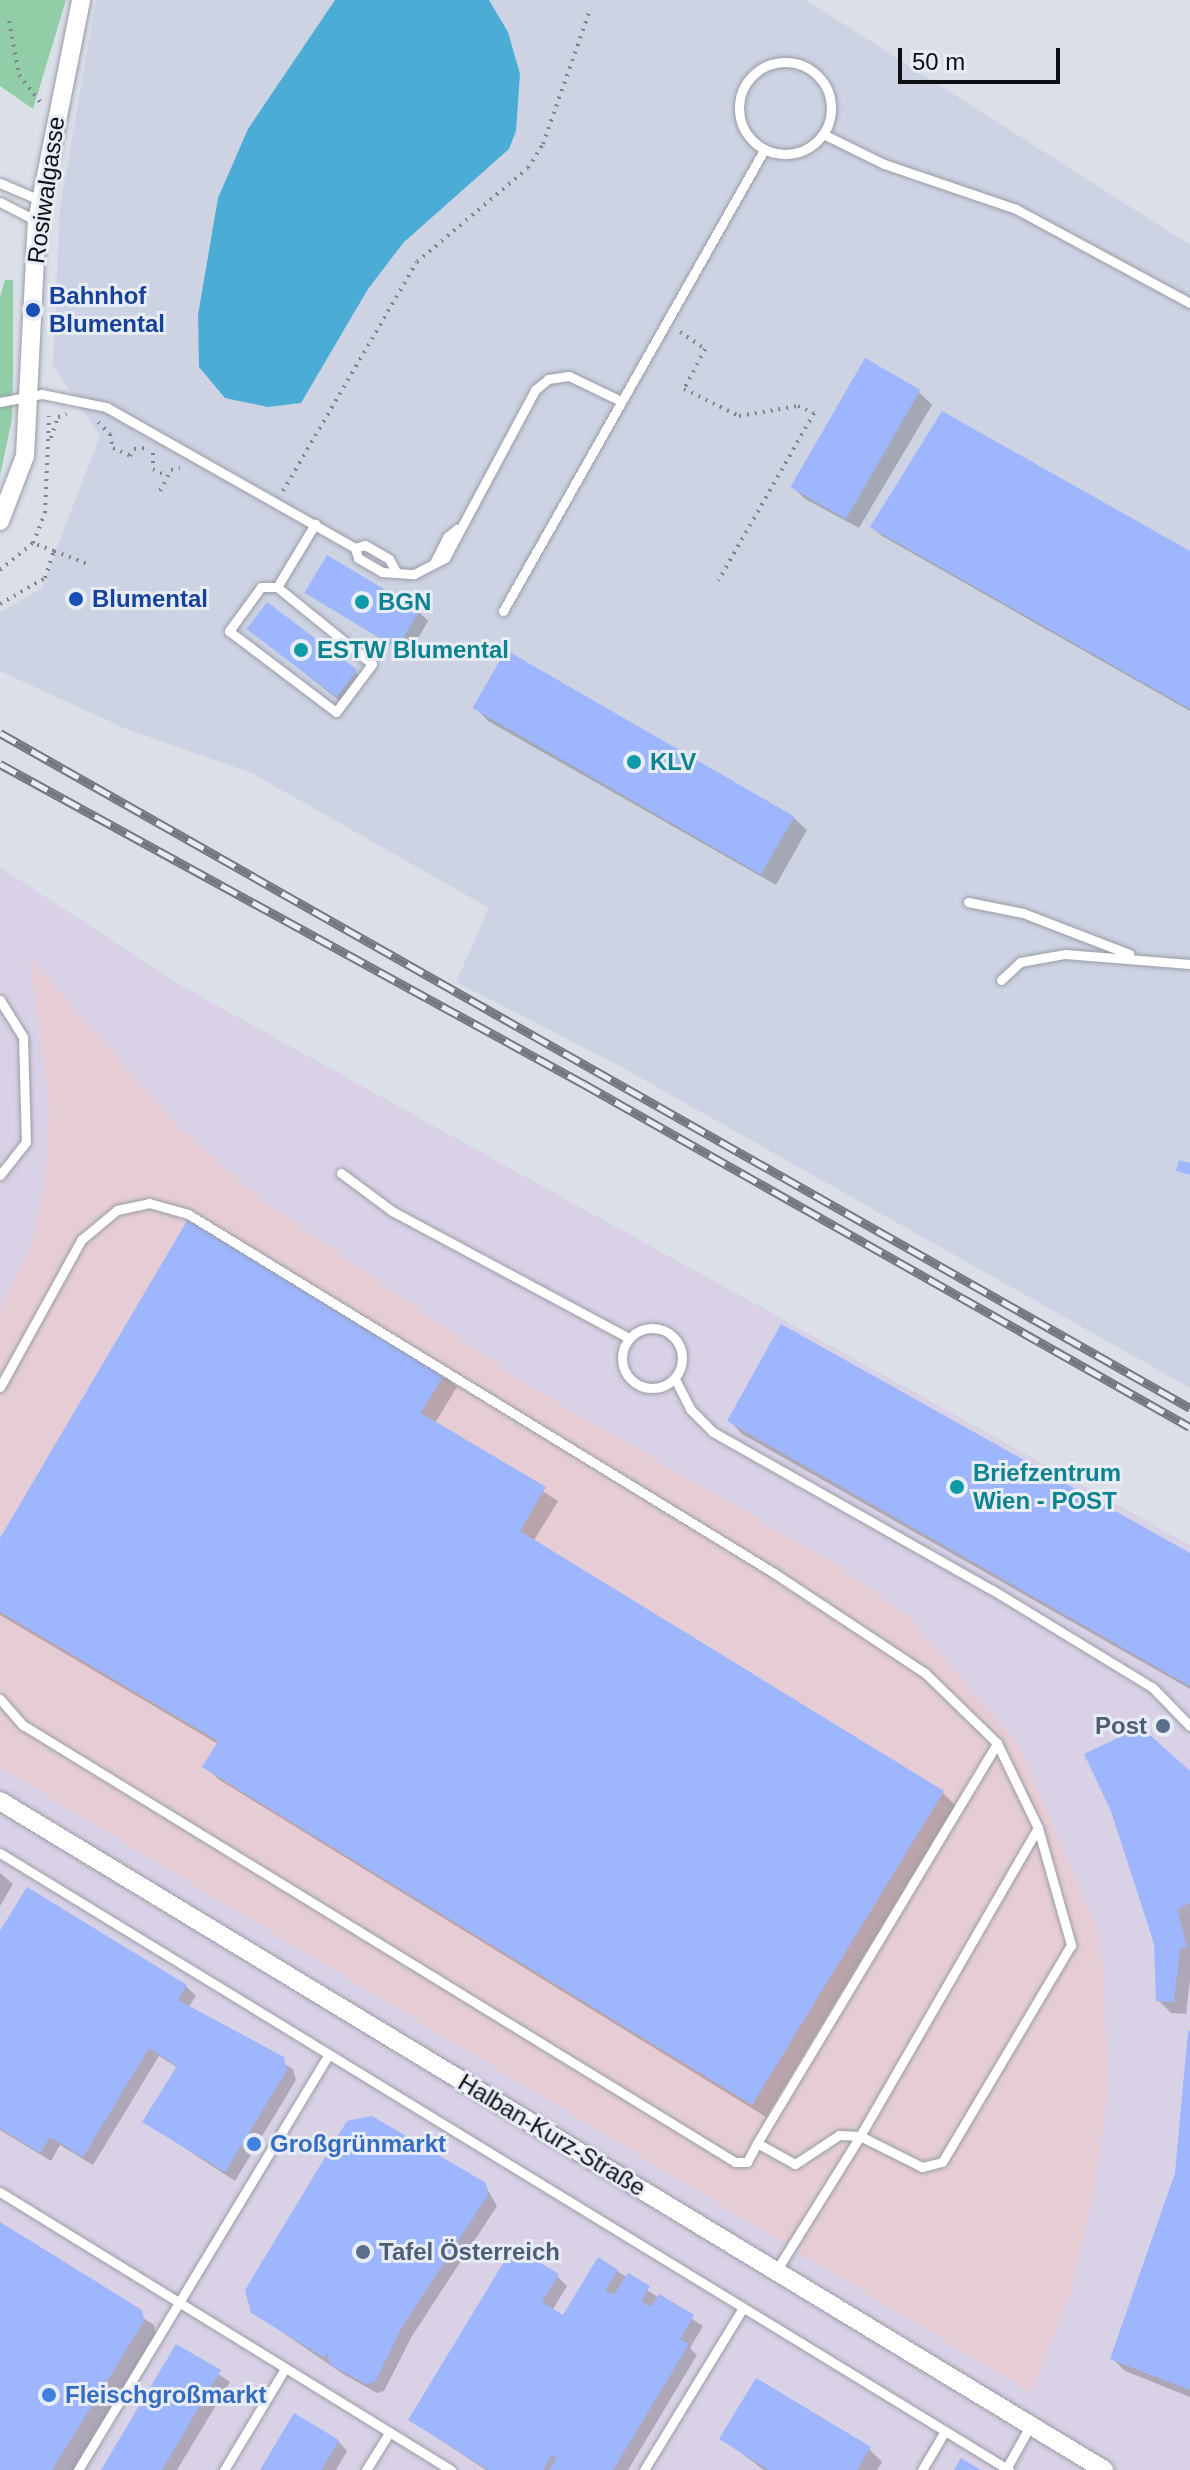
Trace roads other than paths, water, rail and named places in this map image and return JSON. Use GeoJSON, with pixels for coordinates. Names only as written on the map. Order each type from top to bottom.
{"type":"FeatureCollection","features":[{"type":"Feature","properties":{"kind":"street","name":"Rosiwalgasse"},"geometry":{"type":"LineString","coordinates":[[0,521],[25,456],[40,394],[37,221],[81,0]]}},
{"type":"Feature","properties":{"kind":"street","name":"Halban-Kurz-Straße"},"geometry":{"type":"LineString","coordinates":[[0,1801],[1104,2470]]}},
{"type":"Feature","properties":{"kind":"lane"},"geometry":{"type":"LineString","coordinates":[[798,64],[823,82],[831,111],[823,134],[794,154],[764,150],[742,128],[739,98],[755,72],[768,65],[798,64]]}},
{"type":"Feature","properties":{"kind":"lane"},"geometry":{"type":"LineString","coordinates":[[823,134],[884,164],[1016,209],[1190,303]]}},
{"type":"Feature","properties":{"kind":"lane"},"geometry":{"type":"LineString","coordinates":[[503,611],[764,150]]}},
{"type":"Feature","properties":{"kind":"lane"},"geometry":{"type":"LineString","coordinates":[[0,183],[40,200]]}},
{"type":"Feature","properties":{"kind":"lane"},"geometry":{"type":"LineString","coordinates":[[0,202],[37,221]]}},
{"type":"Feature","properties":{"kind":"lane"},"geometry":{"type":"LineString","coordinates":[[0,402],[40,394],[106,407],[355,548],[365,545],[389,559],[395,570],[414,574],[435,561],[447,537],[457,529],[535,390],[548,379],[569,376],[621,401]]}},
{"type":"Feature","properties":{"kind":"lane"},"geometry":{"type":"LineString","coordinates":[[277,587],[315,524]]}},
{"type":"Feature","properties":{"kind":"lane"},"geometry":{"type":"LineString","coordinates":[[261,587],[277,587],[372,664],[336,712],[229,631],[261,587]]}},
{"type":"Feature","properties":{"kind":"lane"},"geometry":{"type":"LineString","coordinates":[[968,902],[1023,913],[1140,958]]}},
{"type":"Feature","properties":{"kind":"lane"},"geometry":{"type":"LineString","coordinates":[[1001,980],[1020,962],[1038,956],[1140,958],[1190,964]]}},
{"type":"Feature","properties":{"kind":"lane"},"geometry":{"type":"LineString","coordinates":[[0,1000],[23,1037],[26,1142],[0,1175]]}},
{"type":"Feature","properties":{"kind":"lane"},"geometry":{"type":"LineString","coordinates":[[341,1173],[392,1211],[629,1338]]}},
{"type":"Feature","properties":{"kind":"lane"},"geometry":{"type":"LineString","coordinates":[[0,1387],[81,1240],[117,1210],[149,1203],[188,1214],[774,1573],[925,1673],[997,1743],[1038,1828],[1071,1945],[1061,1967],[942,2162],[922,2167],[860,2136],[839,2135],[795,2164],[757,2143]]}},
{"type":"Feature","properties":{"kind":"lane"},"geometry":{"type":"LineString","coordinates":[[675,1379],[646,1388],[628,1377],[622,1358],[629,1338],[645,1328],[672,1335],[682,1361],[675,1379],[690,1409],[713,1432],[991,1589],[1153,1688],[1190,1726]]}},
{"type":"Feature","properties":{"kind":"lane"},"geometry":{"type":"LineString","coordinates":[[0,1699],[23,1725],[735,2162],[747,2162],[997,1743]]}},
{"type":"Feature","properties":{"kind":"lane"},"geometry":{"type":"LineString","coordinates":[[776,2271],[860,2136],[1038,1828]]}},
{"type":"Feature","properties":{"kind":"lane"},"geometry":{"type":"LineString","coordinates":[[0,1853],[297,2032],[328,2055],[991,2460],[1008,2469],[1030,2426]]}},
{"type":"Feature","properties":{"kind":"lane"},"geometry":{"type":"LineString","coordinates":[[78,2470],[328,2055]]}},
{"type":"Feature","properties":{"kind":"lane"},"geometry":{"type":"LineString","coordinates":[[0,2192],[284,2370],[451,2470]]}},
{"type":"Feature","properties":{"kind":"lane"},"geometry":{"type":"LineString","coordinates":[[644,2470],[743,2308]]}},
{"type":"Feature","properties":{"kind":"lane"},"geometry":{"type":"LineString","coordinates":[[224,2470],[284,2370]]}},
{"type":"Feature","properties":{"kind":"lane"},"geometry":{"type":"LineString","coordinates":[[922,2470],[945,2431]]}},
{"type":"Feature","properties":{"kind":"lane"},"geometry":{"type":"LineString","coordinates":[[366,2470],[389,2433]]}},
{"type":"Feature","properties":{"kind":"water"},"geometry":{"type":"Polygon","coordinates":[[[335,0],[489,0],[508,32],[520,74],[516,131],[509,149],[404,242],[368,289],[301,403],[268,407],[225,398],[199,367],[198,315],[218,198],[248,129],[335,0]]]}},
{"type":"Feature","properties":{"kind":"railway"},"geometry":{"type":"LineString","coordinates":[[0,733],[1190,1408]]}},
{"type":"Feature","properties":{"kind":"railway"},"geometry":{"type":"LineString","coordinates":[[0,764],[584,1084],[1190,1427]]}},
{"type":"Feature","properties":{"kind":"place","name":"Bahnhof Blumental"},"geometry":{"type":"Point","coordinates":[33,310]}},
{"type":"Feature","properties":{"kind":"place","name":"Blumental"},"geometry":{"type":"Point","coordinates":[76,599]}},
{"type":"Feature","properties":{"kind":"place","name":"BGN"},"geometry":{"type":"Point","coordinates":[362,602]}},
{"type":"Feature","properties":{"kind":"place","name":"ESTW Blumental"},"geometry":{"type":"Point","coordinates":[301,650]}},
{"type":"Feature","properties":{"kind":"place","name":"KLV"},"geometry":{"type":"Point","coordinates":[634,762]}},
{"type":"Feature","properties":{"kind":"place","name":"Briefzentrum Wien - POST"},"geometry":{"type":"Point","coordinates":[957,1487]}},
{"type":"Feature","properties":{"kind":"place","name":"Post"},"geometry":{"type":"Point","coordinates":[1163,1726]}},
{"type":"Feature","properties":{"kind":"place","name":"Großgrünmarkt"},"geometry":{"type":"Point","coordinates":[254,2144]}},
{"type":"Feature","properties":{"kind":"place","name":"Tafel Österreich"},"geometry":{"type":"Point","coordinates":[363,2252]}},
{"type":"Feature","properties":{"kind":"place","name":"Fleischgroßmarkt"},"geometry":{"type":"Point","coordinates":[49,2395]}}]}
